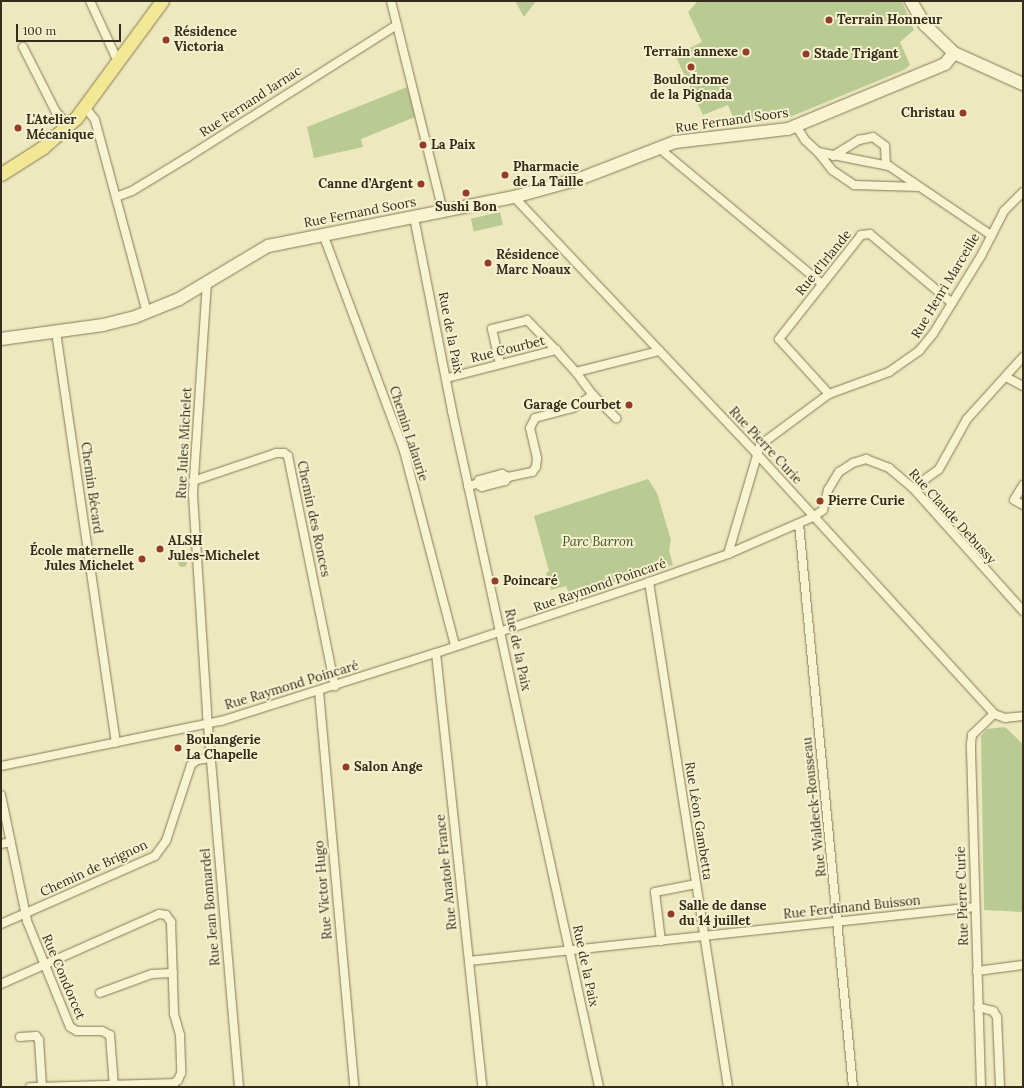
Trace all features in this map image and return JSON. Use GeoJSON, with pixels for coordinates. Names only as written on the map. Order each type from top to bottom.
{"type":"FeatureCollection","features":[{"type":"Feature","properties":{"kind":"main road"},"geometry":{"type":"LineString","coordinates":[[1,174],[36,152],[68,125],[86,107],[162,1]]}},
{"type":"Feature","properties":{"kind":"street"},"geometry":{"type":"LineString","coordinates":[[90,1],[115,55],[120,60]]}},
{"type":"Feature","properties":{"kind":"street"},"geometry":{"type":"LineString","coordinates":[[391,1],[444,211]]}},
{"type":"Feature","properties":{"kind":"street"},"geometry":{"type":"LineString","coordinates":[[911,1],[925,25],[954,53],[1023,84]]}},
{"type":"Feature","properties":{"kind":"street","name":"Rue Fernand Jarnac"},"geometry":{"type":"LineString","coordinates":[[116,197],[132,191],[188,157],[397,25]]}},
{"type":"Feature","properties":{"kind":"street"},"geometry":{"type":"LineString","coordinates":[[23,47],[56,112],[68,125]]}},
{"type":"Feature","properties":{"kind":"street","name":"Rue Fernand Soors"},"geometry":{"type":"LineString","coordinates":[[1,339],[109,324],[147,313],[207,282],[263,248],[323,234],[514,197],[582,178],[680,141],[773,131],[796,126],[945,64],[954,53]]}},
{"type":"Feature","properties":{"kind":"street"},"geometry":{"type":"LineString","coordinates":[[86,107],[95,120],[147,313]]}},
{"type":"Feature","properties":{"kind":"street"},"geometry":{"type":"LineString","coordinates":[[796,126],[805,140],[818,152],[832,170],[854,185],[919,187]]}},
{"type":"Feature","properties":{"kind":"street"},"geometry":{"type":"LineString","coordinates":[[833,156],[859,140],[873,137],[885,146],[886,164]]}},
{"type":"Feature","properties":{"kind":"street"},"geometry":{"type":"LineString","coordinates":[[659,148],[822,284]]}},
{"type":"Feature","properties":{"kind":"street"},"geometry":{"type":"LineString","coordinates":[[818,152],[833,156],[886,164],[991,235]]}},
{"type":"Feature","properties":{"kind":"street","name":"Rue Henri Marceille"},"geometry":{"type":"LineString","coordinates":[[756,453],[760,445],[829,394],[889,372],[905,362],[928,340],[981,256],[1004,212],[1023,192]]}},
{"type":"Feature","properties":{"kind":"street","name":"Rue Pierre Curie"},"geometry":{"type":"LineString","coordinates":[[514,197],[756,453],[994,714],[1005,718],[1023,716]]}},
{"type":"Feature","properties":{"kind":"street","name":"Rue de la Paix"},"geometry":{"type":"LineString","coordinates":[[414,217],[468,486],[501,631],[599,1087]]}},
{"type":"Feature","properties":{"kind":"street","name":"Chemin Lalaurie"},"geometry":{"type":"LineString","coordinates":[[323,234],[404,451],[455,645]]}},
{"type":"Feature","properties":{"kind":"street","name":"Rue d'Irlande"},"geometry":{"type":"LineString","coordinates":[[829,394],[780,339],[861,235],[870,234],[952,302]]}},
{"type":"Feature","properties":{"kind":"street","name":"Rue Jules Michelet"},"geometry":{"type":"LineString","coordinates":[[207,282],[193,481],[208,724]]}},
{"type":"Feature","properties":{"kind":"street"},"geometry":{"type":"LineString","coordinates":[[500,364],[492,329],[527,320],[556,350]]}},
{"type":"Feature","properties":{"kind":"street","name":"Chemin Bécard"},"geometry":{"type":"LineString","coordinates":[[56,332],[116,743]]}},
{"type":"Feature","properties":{"kind":"street","name":"Rue Courbet"},"geometry":{"type":"LineString","coordinates":[[447,378],[556,350],[576,372],[592,395],[616,418]]}},
{"type":"Feature","properties":{"kind":"street"},"geometry":{"type":"LineString","coordinates":[[576,372],[659,351]]}},
{"type":"Feature","properties":{"kind":"street"},"geometry":{"type":"LineString","coordinates":[[913,488],[939,469],[967,419],[1023,357]]}},
{"type":"Feature","properties":{"kind":"street"},"geometry":{"type":"LineString","coordinates":[[1006,377],[1023,386]]}},
{"type":"Feature","properties":{"kind":"street"},"geometry":{"type":"LineString","coordinates":[[468,486],[477,484],[479,480],[502,474],[508,477],[532,472],[536,467],[537,458],[530,428],[535,418],[573,408],[592,395]]}},
{"type":"Feature","properties":{"kind":"street","name":"Chemin des Ronces"},"geometry":{"type":"LineString","coordinates":[[193,481],[276,453],[284,453],[288,456],[335,686]]}},
{"type":"Feature","properties":{"kind":"street"},"geometry":{"type":"LineString","coordinates":[[728,554],[756,453]]}},
{"type":"Feature","properties":{"kind":"street","name":"Rue Claude Debussy"},"geometry":{"type":"LineString","coordinates":[[813,517],[823,510],[828,490],[834,478],[844,467],[853,462],[866,459],[878,462],[913,488],[1023,611]]}},
{"type":"Feature","properties":{"kind":"street"},"geometry":{"type":"LineString","coordinates":[[1023,485],[1014,500],[1023,505]]}},
{"type":"Feature","properties":{"kind":"street","name":"Rue Raymond Poincaré"},"geometry":{"type":"LineString","coordinates":[[1,766],[208,724],[319,691],[436,654],[455,645],[649,582],[728,554],[813,517]]}},
{"type":"Feature","properties":{"kind":"street","name":"Rue Waldeck-Rousseau"},"geometry":{"type":"LineString","coordinates":[[799,524],[839,916],[837,922],[853,1087]]}},
{"type":"Feature","properties":{"kind":"street","name":"Rue Léon Gambetta"},"geometry":{"type":"LineString","coordinates":[[649,582],[728,1087]]}},
{"type":"Feature","properties":{"kind":"street","name":"Rue Anatole France"},"geometry":{"type":"LineString","coordinates":[[436,654],[482,1087]]}},
{"type":"Feature","properties":{"kind":"street","name":"Rue Victor Hugo"},"geometry":{"type":"LineString","coordinates":[[319,691],[354,1087]]}},
{"type":"Feature","properties":{"kind":"street","name":"Rue Pierre Curie"},"geometry":{"type":"LineString","coordinates":[[981,1087],[971,744],[972,734],[994,714]]}},
{"type":"Feature","properties":{"kind":"street","name":"Rue Jean Bonnardel"},"geometry":{"type":"LineString","coordinates":[[208,724],[239,1087]]}},
{"type":"Feature","properties":{"kind":"street","name":"Chemin de Brignon"},"geometry":{"type":"LineString","coordinates":[[1,924],[155,856],[166,841],[192,765],[197,760],[210,758]]}},
{"type":"Feature","properties":{"kind":"street","name":"Rue Condorcet"},"geometry":{"type":"LineString","coordinates":[[1,795],[25,914],[72,1029],[102,1031],[110,1035],[113,1086]]}},
{"type":"Feature","properties":{"kind":"street"},"geometry":{"type":"LineString","coordinates":[[1,844],[11,842]]}},
{"type":"Feature","properties":{"kind":"street"},"geometry":{"type":"LineString","coordinates":[[661,941],[655,892],[696,884]]}},
{"type":"Feature","properties":{"kind":"street","name":"Rue Ferdinand Buisson"},"geometry":{"type":"LineString","coordinates":[[469,961],[975,907]]}},
{"type":"Feature","properties":{"kind":"street"},"geometry":{"type":"LineString","coordinates":[[1,984],[162,913],[171,922],[173,973],[181,1076],[174,1083],[113,1086],[30,1087]]}},
{"type":"Feature","properties":{"kind":"street"},"geometry":{"type":"LineString","coordinates":[[977,971],[1023,965]]}},
{"type":"Feature","properties":{"kind":"street"},"geometry":{"type":"LineString","coordinates":[[100,993],[152,974],[173,973]]}},
{"type":"Feature","properties":{"kind":"street"},"geometry":{"type":"LineString","coordinates":[[978,1007],[993,1011],[997,1017],[1000,1087]]}},
{"type":"Feature","properties":{"kind":"street"},"geometry":{"type":"LineString","coordinates":[[20,1037],[36,1036],[39,1040],[42,1086]]}},
{"type":"Feature","properties":{"kind":"green space"},"geometry":{"type":"Polygon","coordinates":[[[515,1],[536,1],[524,17],[515,1]]]}},
{"type":"Feature","properties":{"kind":"green space","name":"Stade Trigant"},"geometry":{"type":"Polygon","coordinates":[[[698,1],[902,1],[914,30],[900,42],[910,65],[904,70],[785,119],[771,118],[769,121],[736,125],[728,105],[703,115],[675,55],[702,42],[688,12],[698,1]]]}},
{"type":"Feature","properties":{"kind":"green space"},"geometry":{"type":"Polygon","coordinates":[[[407,87],[415,117],[361,139],[363,147],[314,158],[307,127],[407,87]]]}},
{"type":"Feature","properties":{"kind":"green space"},"geometry":{"type":"Polygon","coordinates":[[[500,212],[503,225],[474,231],[471,219],[500,212]]]}},
{"type":"Feature","properties":{"kind":"green space","name":"Parc Barron"},"geometry":{"type":"Polygon","coordinates":[[[648,479],[657,493],[671,540],[669,550],[673,565],[571,598],[566,586],[551,590],[546,573],[549,571],[534,516],[648,479]]]}},
{"type":"Feature","properties":{"kind":"green space"},"geometry":{"type":"Polygon","coordinates":[[[182,557],[187,562],[182,567],[177,562],[182,557]]]}},
{"type":"Feature","properties":{"kind":"green space"},"geometry":{"type":"Polygon","coordinates":[[[1005,727],[1023,744],[1023,912],[984,910],[981,736],[987,729],[1005,727]]]}},
{"type":"Feature","properties":{"kind":"place","name":"Terrain Honneur"},"geometry":{"type":"Point","coordinates":[829,20]}},
{"type":"Feature","properties":{"kind":"place","name":"Résidence Victoria"},"geometry":{"type":"Point","coordinates":[166,40]}},
{"type":"Feature","properties":{"kind":"place","name":"Terrain annexe"},"geometry":{"type":"Point","coordinates":[746,52]}},
{"type":"Feature","properties":{"kind":"place","name":"Stade Trigant"},"geometry":{"type":"Point","coordinates":[806,54]}},
{"type":"Feature","properties":{"kind":"place","name":"Boulodrome de la Pignada"},"geometry":{"type":"Point","coordinates":[691,67]}},
{"type":"Feature","properties":{"kind":"place","name":"Christau"},"geometry":{"type":"Point","coordinates":[963,113]}},
{"type":"Feature","properties":{"kind":"place","name":"L'Atelier Mécanique"},"geometry":{"type":"Point","coordinates":[18,128]}},
{"type":"Feature","properties":{"kind":"place","name":"La Paix"},"geometry":{"type":"Point","coordinates":[423,145]}},
{"type":"Feature","properties":{"kind":"place","name":"Pharmacie de La Taille"},"geometry":{"type":"Point","coordinates":[505,175]}},
{"type":"Feature","properties":{"kind":"place","name":"Canne d’Argent"},"geometry":{"type":"Point","coordinates":[421,184]}},
{"type":"Feature","properties":{"kind":"place","name":"Sushi Bon"},"geometry":{"type":"Point","coordinates":[466,193]}},
{"type":"Feature","properties":{"kind":"place","name":"Résidence Marc Noaux"},"geometry":{"type":"Point","coordinates":[488,263]}},
{"type":"Feature","properties":{"kind":"place","name":"Garage Courbet"},"geometry":{"type":"Point","coordinates":[629,405]}},
{"type":"Feature","properties":{"kind":"place","name":"Pierre Curie"},"geometry":{"type":"Point","coordinates":[820,501]}},
{"type":"Feature","properties":{"kind":"place","name":"ALSH Jules-Michelet"},"geometry":{"type":"Point","coordinates":[160,549]}},
{"type":"Feature","properties":{"kind":"place","name":"École maternelle Jules Michelet"},"geometry":{"type":"Point","coordinates":[142,559]}},
{"type":"Feature","properties":{"kind":"place","name":"Poincaré"},"geometry":{"type":"Point","coordinates":[495,581]}},
{"type":"Feature","properties":{"kind":"place","name":"Boulangerie La Chapelle"},"geometry":{"type":"Point","coordinates":[178,748]}},
{"type":"Feature","properties":{"kind":"place","name":"Salon Ange"},"geometry":{"type":"Point","coordinates":[346,767]}},
{"type":"Feature","properties":{"kind":"place","name":"Salle de danse du 14 juillet"},"geometry":{"type":"Point","coordinates":[671,914]}}]}
